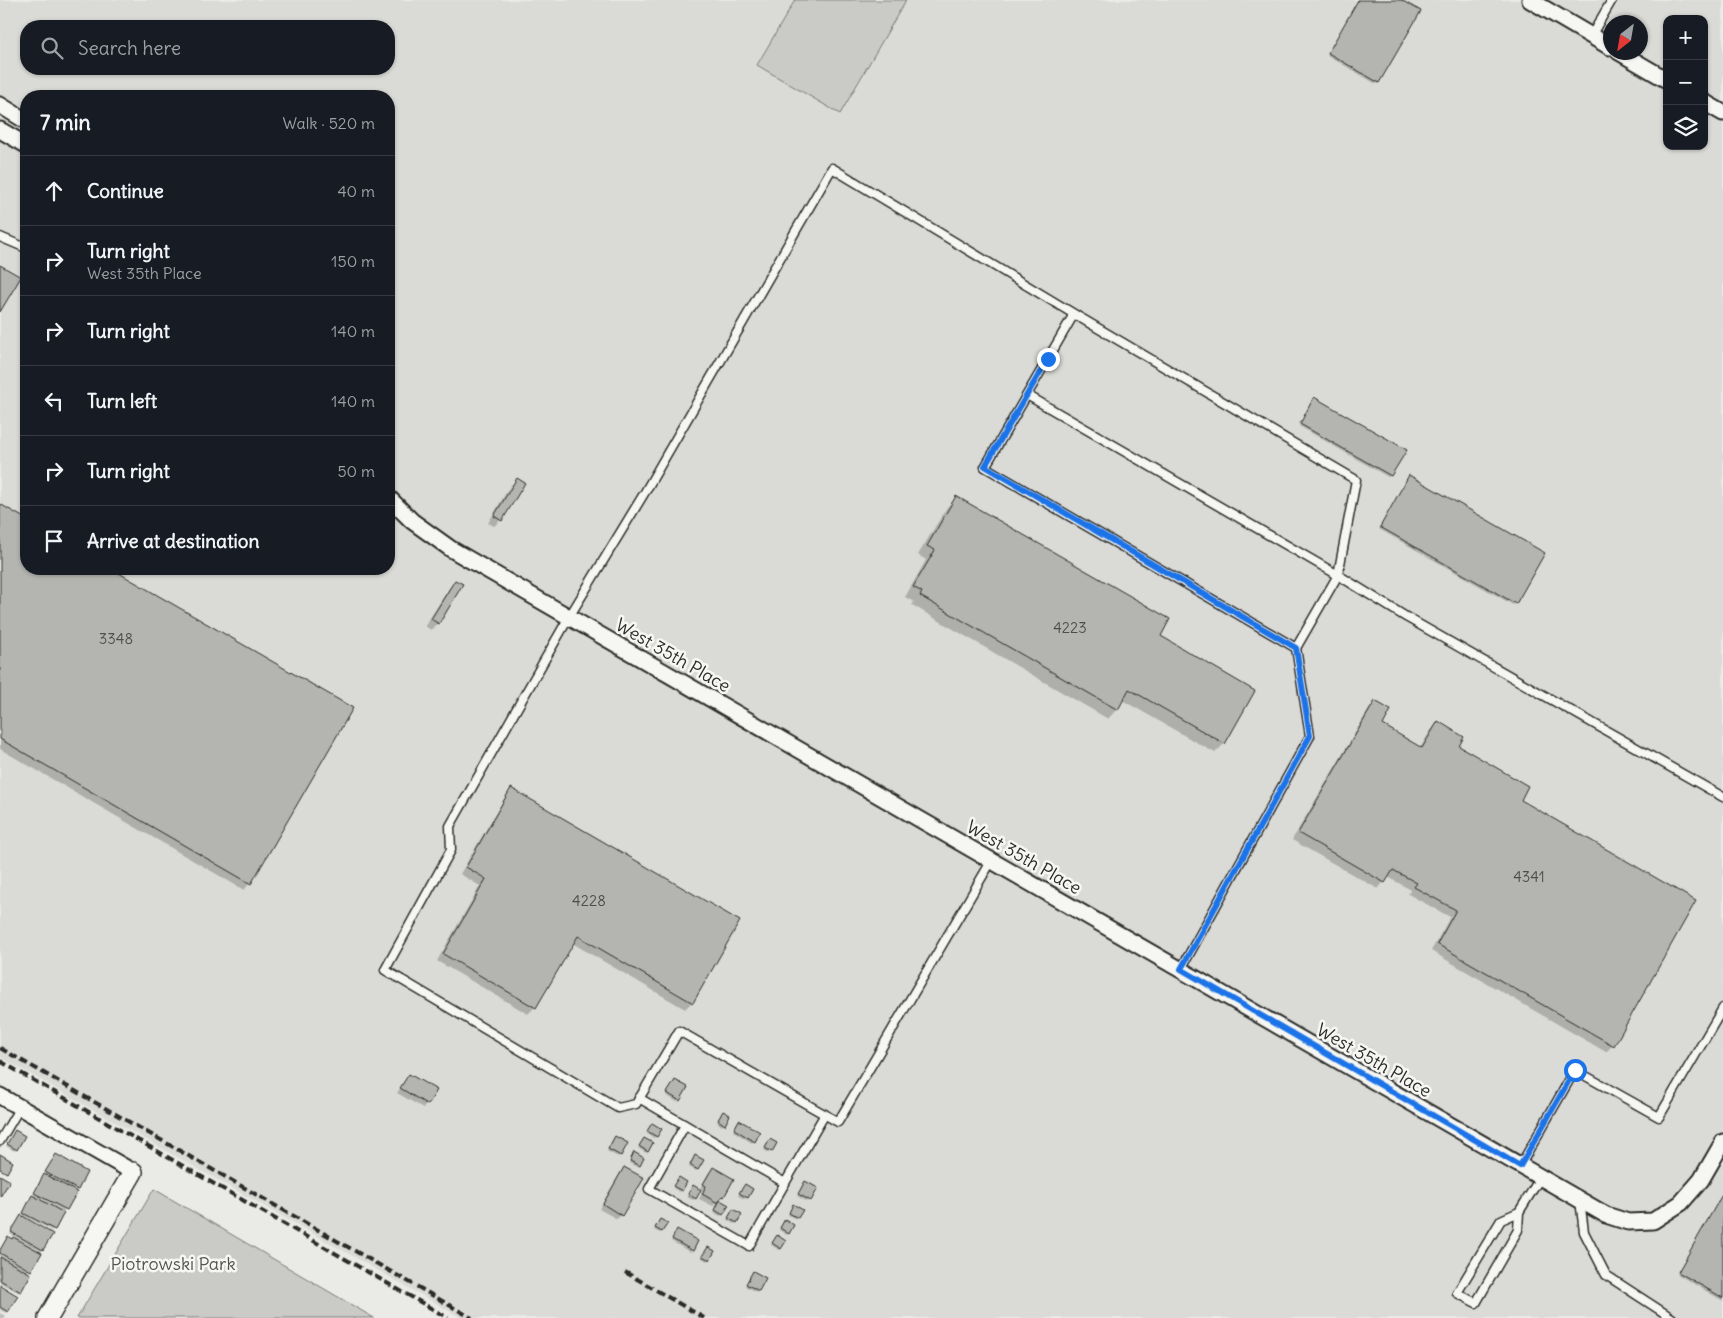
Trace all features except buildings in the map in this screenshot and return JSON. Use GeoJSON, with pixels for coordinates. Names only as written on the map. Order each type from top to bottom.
{"type":"FeatureCollection","features":[{"type":"Feature","properties":{"kind":"street"},"geometry":{"type":"LineString","coordinates":[[1530,0],[1603,43]]}},
{"type":"Feature","properties":{"kind":"street"},"geometry":{"type":"LineString","coordinates":[[1633,60],[1663,78]]}},
{"type":"Feature","properties":{"kind":"street"},"geometry":{"type":"LineString","coordinates":[[1708,104],[1723,113]]}},
{"type":"Feature","properties":{"kind":"street"},"geometry":{"type":"LineString","coordinates":[[0,105],[20,117]]}},
{"type":"Feature","properties":{"kind":"street"},"geometry":{"type":"LineString","coordinates":[[0,130],[20,142]]}},
{"type":"Feature","properties":{"kind":"street","name":"West 35th Place"},"geometry":{"type":"LineString","coordinates":[[395,504],[412,521],[450,549],[1606,1215],[1628,1222],[1653,1221],[1681,1203],[1701,1180],[1723,1142]]}},
{"type":"Feature","properties":{"kind":"street"},"geometry":{"type":"LineString","coordinates":[[0,1096],[133,1172],[48,1318]]}},
{"type":"Feature","properties":{"kind":"lane"},"geometry":{"type":"LineString","coordinates":[[1591,36],[1612,0]]}},
{"type":"Feature","properties":{"kind":"lane"},"geometry":{"type":"LineString","coordinates":[[992,860],[838,1122],[679,1031],[636,1104],[618,1108],[385,970],[451,850],[450,826],[569,617],[645,492],[832,168],[1074,314],[1356,480],[1338,575],[1296,648],[1310,736],[1181,969]]}},
{"type":"Feature","properties":{"kind":"lane"},"geometry":{"type":"LineString","coordinates":[[0,237],[20,245]]}},
{"type":"Feature","properties":{"kind":"lane"},"geometry":{"type":"LineString","coordinates":[[1074,314],[985,466],[1296,648]]}},
{"type":"Feature","properties":{"kind":"lane"},"geometry":{"type":"LineString","coordinates":[[1027,395],[1338,575],[1406,617],[1723,797]]}},
{"type":"Feature","properties":{"kind":"lane"},"geometry":{"type":"LineString","coordinates":[[1520,1166],[1575,1070],[1659,1117],[1723,1008]]}},
{"type":"Feature","properties":{"kind":"lane"},"geometry":{"type":"LineString","coordinates":[[639,1098],[784,1184]]}},
{"type":"Feature","properties":{"kind":"lane"},"geometry":{"type":"LineString","coordinates":[[0,1141],[20,1107]]}},
{"type":"Feature","properties":{"kind":"lane"},"geometry":{"type":"LineString","coordinates":[[685,1125],[649,1189],[749,1246],[825,1114]]}},
{"type":"Feature","properties":{"kind":"lane"},"geometry":{"type":"LineString","coordinates":[[1519,1212],[1501,1220],[1457,1293],[1476,1303],[1518,1230],[1519,1212],[1540,1178]]}},
{"type":"Feature","properties":{"kind":"lane"},"geometry":{"type":"LineString","coordinates":[[1580,1200],[1584,1232],[1606,1274],[1672,1318]]}},
{"type":"Feature","properties":{"kind":"shaded area"},"geometry":{"type":"Polygon","coordinates":[[[0,0],[1723,0],[1723,1318],[462,1318],[0,1057],[0,0]]]}},
{"type":"Feature","properties":{"kind":"green space"},"geometry":{"type":"Polygon","coordinates":[[[795,0],[906,0],[840,114],[757,65],[795,0]]]}},
{"type":"Feature","properties":{"kind":"green space","name":"Piotrowski Park"},"geometry":{"type":"Polygon","coordinates":[[[154,1189],[374,1318],[77,1318],[154,1189]]]}},
{"type":"Feature","properties":{"kind":"railway"},"geometry":{"type":"LineString","coordinates":[[0,1048],[472,1318]]}},
{"type":"Feature","properties":{"kind":"railway"},"geometry":{"type":"LineString","coordinates":[[0,1061],[448,1318]]}},
{"type":"Feature","properties":{"kind":"railway"},"geometry":{"type":"LineString","coordinates":[[625,1272],[704,1318]]}},
{"type":"Feature","properties":{"kind":"route"},"geometry":{"type":"LineString","coordinates":[[1048,359],[985,466],[1296,648],[1310,736],[1181,969],[1520,1166],[1575,1070]]}}]}
